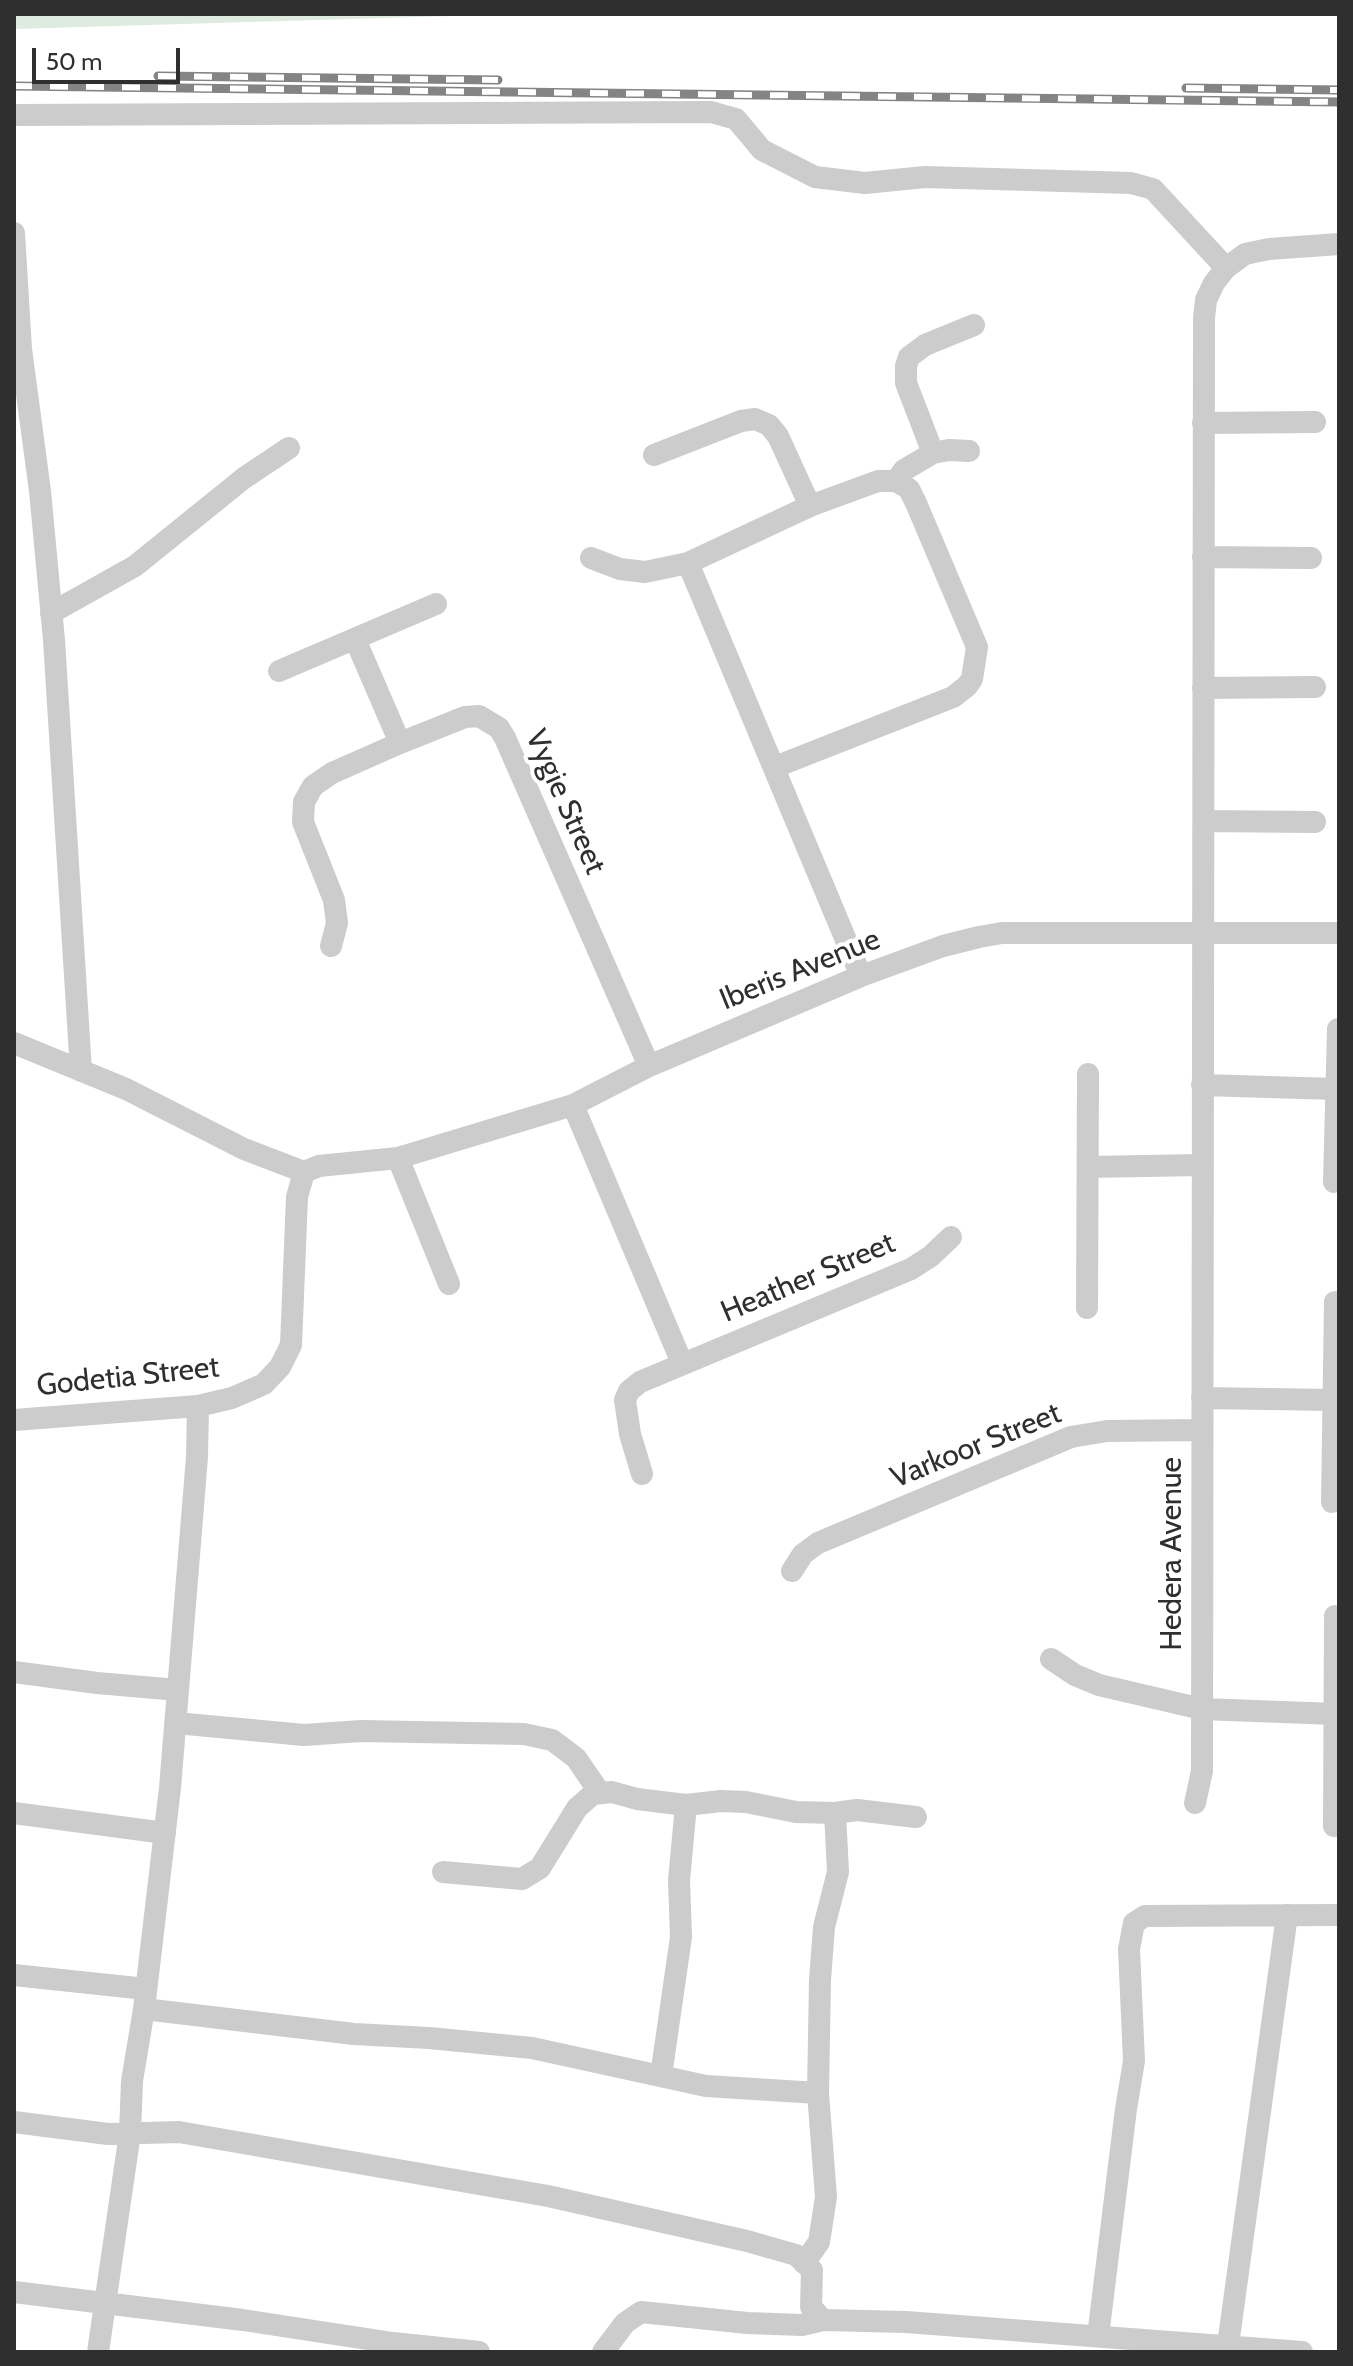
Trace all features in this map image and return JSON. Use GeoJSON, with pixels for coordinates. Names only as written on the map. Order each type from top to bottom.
{"type":"FeatureCollection","features":[{"type":"Feature","properties":{"kind":"street"},"geometry":{"type":"LineString","coordinates":[[14,115],[711,112],[736,119],[762,150],[815,177],[865,183],[925,177],[1131,183],[1153,189],[1226,268],[1245,254],[1269,249],[1339,244]]}},
{"type":"Feature","properties":{"kind":"street"},"geometry":{"type":"LineString","coordinates":[[14,233],[21,349],[40,491],[51,613],[81,1071]]}},
{"type":"Feature","properties":{"kind":"street","name":"Hedera Avenue"},"geometry":{"type":"LineString","coordinates":[[1195,1803],[1202,1771],[1202,354],[1206,300],[1226,268]]}},
{"type":"Feature","properties":{"kind":"street"},"geometry":{"type":"LineString","coordinates":[[933,453],[906,383],[907,362],[912,353],[925,345],[974,325]]}},
{"type":"Feature","properties":{"kind":"street"},"geometry":{"type":"LineString","coordinates":[[654,455],[741,421],[755,419],[769,425],[778,436],[810,506]]}},
{"type":"Feature","properties":{"kind":"street"},"geometry":{"type":"LineString","coordinates":[[1203,423],[1315,422]]}},
{"type":"Feature","properties":{"kind":"street"},"geometry":{"type":"LineString","coordinates":[[51,613],[135,566],[244,478],[289,448]]}},
{"type":"Feature","properties":{"kind":"street"},"geometry":{"type":"LineString","coordinates":[[896,481],[904,470],[933,453],[969,451]]}},
{"type":"Feature","properties":{"kind":"street"},"geometry":{"type":"LineString","coordinates":[[591,558],[620,569],[645,572],[688,563],[810,506],[878,481],[896,481],[909,489],[977,647],[972,679],[953,697],[775,767]]}},
{"type":"Feature","properties":{"kind":"street"},"geometry":{"type":"LineString","coordinates":[[1203,557],[1311,558]]}},
{"type":"Feature","properties":{"kind":"street"},"geometry":{"type":"LineString","coordinates":[[688,563],[861,976]]}},
{"type":"Feature","properties":{"kind":"street"},"geometry":{"type":"LineString","coordinates":[[279,671],[436,604]]}},
{"type":"Feature","properties":{"kind":"street"},"geometry":{"type":"LineString","coordinates":[[355,639],[400,743]]}},
{"type":"Feature","properties":{"kind":"street"},"geometry":{"type":"LineString","coordinates":[[1203,688],[1315,687]]}},
{"type":"Feature","properties":{"kind":"street","name":"Vygie Street"},"geometry":{"type":"LineString","coordinates":[[331,946],[337,923],[334,900],[305,833],[304,802],[319,780],[400,743],[465,717],[479,716],[499,728],[649,1066]]}},
{"type":"Feature","properties":{"kind":"street"},"geometry":{"type":"LineString","coordinates":[[1204,821],[1315,822]]}},
{"type":"Feature","properties":{"kind":"street","name":"Iberis Avenue"},"geometry":{"type":"LineString","coordinates":[[304,1172],[319,1166],[398,1158],[573,1105],[649,1066],[861,976],[943,946],[1002,933],[1339,933]]}},
{"type":"Feature","properties":{"kind":"street"},"geometry":{"type":"LineString","coordinates":[[1334,1182],[1338,1029]]}},
{"type":"Feature","properties":{"kind":"street"},"geometry":{"type":"LineString","coordinates":[[14,1043],[126,1089],[244,1149],[304,1172]]}},
{"type":"Feature","properties":{"kind":"street"},"geometry":{"type":"LineString","coordinates":[[1087,1308],[1088,1074]]}},
{"type":"Feature","properties":{"kind":"street"},"geometry":{"type":"LineString","coordinates":[[1202,1085],[1336,1089]]}},
{"type":"Feature","properties":{"kind":"street"},"geometry":{"type":"LineString","coordinates":[[573,1105],[682,1363]]}},
{"type":"Feature","properties":{"kind":"street"},"geometry":{"type":"LineString","coordinates":[[398,1158],[449,1284]]}},
{"type":"Feature","properties":{"kind":"street"},"geometry":{"type":"LineString","coordinates":[[1088,1167],[1202,1165]]}},
{"type":"Feature","properties":{"kind":"street","name":"Godetia Street"},"geometry":{"type":"LineString","coordinates":[[14,1420],[198,1406],[232,1398],[264,1384],[280,1367],[291,1345],[297,1197],[304,1172]]}},
{"type":"Feature","properties":{"kind":"street","name":"Heather Street"},"geometry":{"type":"LineString","coordinates":[[642,1474],[630,1434],[625,1400],[629,1391],[640,1382],[911,1269],[951,1237]]}},
{"type":"Feature","properties":{"kind":"street"},"geometry":{"type":"LineString","coordinates":[[1332,1502],[1335,1302]]}},
{"type":"Feature","properties":{"kind":"street"},"geometry":{"type":"LineString","coordinates":[[1202,1398],[1334,1400]]}},
{"type":"Feature","properties":{"kind":"street"},"geometry":{"type":"LineString","coordinates":[[98,2352],[130,2133],[132,2081],[165,1833],[197,1457],[198,1406]]}},
{"type":"Feature","properties":{"kind":"street","name":"Varkoor Street"},"geometry":{"type":"LineString","coordinates":[[792,1571],[803,1554],[818,1543],[1071,1437],[1107,1431],[1201,1430]]}},
{"type":"Feature","properties":{"kind":"street"},"geometry":{"type":"LineString","coordinates":[[1334,1826],[1335,1616]]}},
{"type":"Feature","properties":{"kind":"street"},"geometry":{"type":"LineString","coordinates":[[1051,1659],[1075,1675],[1099,1685],[1202,1709],[1335,1714]]}},
{"type":"Feature","properties":{"kind":"street"},"geometry":{"type":"LineString","coordinates":[[14,1672],[178,1690]]}},
{"type":"Feature","properties":{"kind":"street"},"geometry":{"type":"LineString","coordinates":[[176,1723],[304,1735],[361,1731],[524,1734],[552,1740],[576,1758],[600,1793]]}},
{"type":"Feature","properties":{"kind":"street"},"geometry":{"type":"LineString","coordinates":[[443,1872],[522,1879],[540,1868],[577,1808],[593,1794],[600,1793],[612,1792],[637,1799],[686,1805],[746,1802],[796,1812],[857,1810],[916,1817]]}},
{"type":"Feature","properties":{"kind":"street"},"geometry":{"type":"LineString","coordinates":[[661,2076],[681,1937],[679,1880],[686,1805]]}},
{"type":"Feature","properties":{"kind":"street"},"geometry":{"type":"LineString","coordinates":[[14,1813],[165,1833]]}},
{"type":"Feature","properties":{"kind":"street"},"geometry":{"type":"LineString","coordinates":[[804,2263],[819,2242],[826,2197],[818,2093],[824,1927],[838,1872],[835,1813]]}},
{"type":"Feature","properties":{"kind":"street"},"geometry":{"type":"LineString","coordinates":[[1228,2345],[1287,1915]]}},
{"type":"Feature","properties":{"kind":"street"},"geometry":{"type":"LineString","coordinates":[[1083,2341],[1134,2061],[1129,1949],[1134,1923],[1145,1916],[1339,1915]]}},
{"type":"Feature","properties":{"kind":"street"},"geometry":{"type":"LineString","coordinates":[[14,1975],[354,2034],[532,2048],[706,2086],[818,2093]]}},
{"type":"Feature","properties":{"kind":"street"},"geometry":{"type":"LineString","coordinates":[[14,2122],[108,2134],[179,2132],[548,2196],[747,2241],[796,2255],[812,2270],[811,2307],[823,2320]]}},
{"type":"Feature","properties":{"kind":"street"},"geometry":{"type":"LineString","coordinates":[[14,2292],[479,2352]]}},
{"type":"Feature","properties":{"kind":"street"},"geometry":{"type":"LineString","coordinates":[[603,2352],[625,2323],[641,2312],[747,2323],[802,2325],[823,2320],[906,2322],[1083,2341],[1228,2345],[1302,2352]]}},
{"type":"Feature","properties":{"kind":"green space"},"geometry":{"type":"Polygon","coordinates":[[[14,14],[519,14],[14,29],[14,14]]]}},
{"type":"Feature","properties":{"kind":"railway"},"geometry":{"type":"LineString","coordinates":[[158,76],[498,80]]}},
{"type":"Feature","properties":{"kind":"railway"},"geometry":{"type":"LineString","coordinates":[[14,86],[1339,102]]}},
{"type":"Feature","properties":{"kind":"railway"},"geometry":{"type":"LineString","coordinates":[[1186,88],[1339,90]]}}]}
